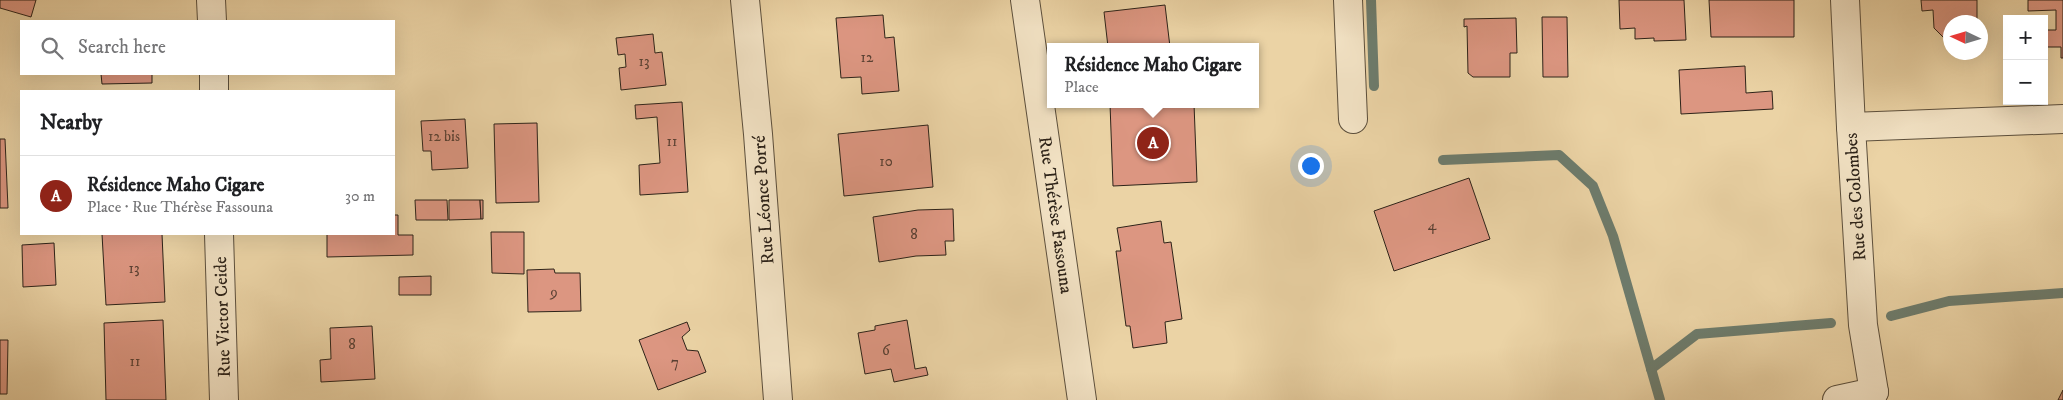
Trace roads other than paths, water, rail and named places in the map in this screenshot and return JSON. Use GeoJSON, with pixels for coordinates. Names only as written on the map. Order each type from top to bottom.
{"type":"FeatureCollection","features":[{"type":"Feature","properties":{"kind":"street"},"geometry":{"type":"LineString","coordinates":[[211,0],[212,20]]}},
{"type":"Feature","properties":{"kind":"street","name":"Rue Léonce Porré"},"geometry":{"type":"LineString","coordinates":[[745,0],[758,134],[778,400]]}},
{"type":"Feature","properties":{"kind":"street","name":"Rue Thérèse Fassouna"},"geometry":{"type":"LineString","coordinates":[[1025,0],[1082,400]]}},
{"type":"Feature","properties":{"kind":"street"},"geometry":{"type":"LineString","coordinates":[[1348,0],[1353,119]]}},
{"type":"Feature","properties":{"kind":"street","name":"Rue des Colombes"},"geometry":{"type":"LineString","coordinates":[[1845,0],[1863,325],[1878,396]]}},
{"type":"Feature","properties":{"kind":"street"},"geometry":{"type":"LineString","coordinates":[[214,75],[214,90]]}},
{"type":"Feature","properties":{"kind":"street"},"geometry":{"type":"LineString","coordinates":[[1851,127],[2063,119]]}},
{"type":"Feature","properties":{"kind":"street","name":"Rue Victor Ceide"},"geometry":{"type":"LineString","coordinates":[[219,235],[224,400]]}},
{"type":"Feature","properties":{"kind":"street"},"geometry":{"type":"LineString","coordinates":[[1837,400],[1878,396]]}},
{"type":"Feature","properties":{"kind":"waterway"},"geometry":{"type":"LineString","coordinates":[[1371,0],[1374,86]]}},
{"type":"Feature","properties":{"kind":"waterway"},"geometry":{"type":"LineString","coordinates":[[1443,160],[1559,155],[1593,186],[1613,236],[1660,400]]}},
{"type":"Feature","properties":{"kind":"waterway"},"geometry":{"type":"LineString","coordinates":[[1891,316],[1949,301],[2063,293]]}},
{"type":"Feature","properties":{"kind":"waterway"},"geometry":{"type":"LineString","coordinates":[[1651,369],[1697,334],[1831,323]]}},
{"type":"Feature","properties":{"kind":"place","name":"Résidence Maho Cigare"},"geometry":{"type":"Point","coordinates":[1153,143]}}]}
